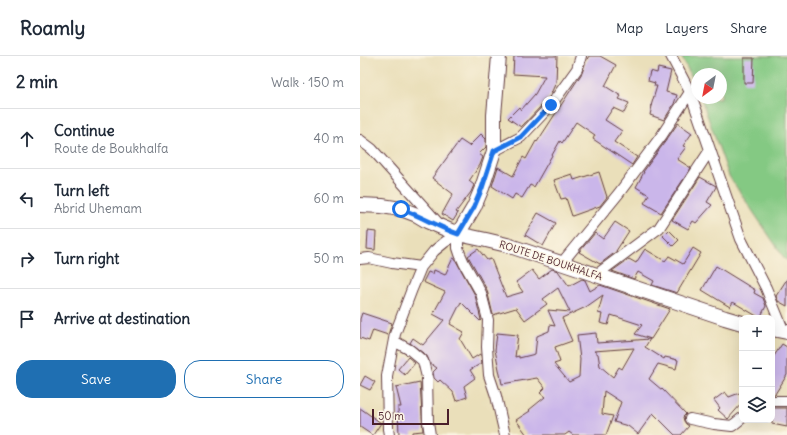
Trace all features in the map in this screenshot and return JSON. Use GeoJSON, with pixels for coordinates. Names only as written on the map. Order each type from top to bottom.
{"type":"FeatureCollection","features":[{"type":"Feature","properties":{"kind":"main road"},"geometry":{"type":"LineString","coordinates":[[458,234],[474,207],[494,151],[494,115],[499,56]]}},
{"type":"Feature","properties":{"kind":"main road","name":"ROUTE DE BOUKHALFA"},"geometry":{"type":"LineString","coordinates":[[360,205],[401,209],[458,234],[507,245],[739,322]]}},
{"type":"Feature","properties":{"kind":"street"},"geometry":{"type":"LineString","coordinates":[[494,151],[521,137],[551,105],[577,69],[582,56]]}},
{"type":"Feature","properties":{"kind":"street"},"geometry":{"type":"LineString","coordinates":[[672,56],[690,92],[741,239],[766,288],[781,331]]}},
{"type":"Feature","properties":{"kind":"street"},"geometry":{"type":"LineString","coordinates":[[561,264],[619,193],[662,136],[690,92]]}},
{"type":"Feature","properties":{"kind":"street"},"geometry":{"type":"LineString","coordinates":[[360,140],[372,149],[443,228]]}},
{"type":"Feature","properties":{"kind":"street"},"geometry":{"type":"LineString","coordinates":[[596,275],[659,228],[710,150]]}},
{"type":"Feature","properties":{"kind":"street"},"geometry":{"type":"LineString","coordinates":[[389,435],[387,376],[395,334],[421,267],[434,251],[458,234]]}},
{"type":"Feature","properties":{"kind":"street"},"geometry":{"type":"LineString","coordinates":[[458,234],[458,248],[460,254],[481,293],[488,320],[487,347],[489,374],[498,402],[505,435]]}},
{"type":"Feature","properties":{"kind":"street"},"geometry":{"type":"LineString","coordinates":[[360,258],[369,258],[421,267]]}},
{"type":"Feature","properties":{"kind":"street"},"geometry":{"type":"LineString","coordinates":[[394,341],[410,350],[423,361],[427,377],[428,422],[430,435]]}},
{"type":"Feature","properties":{"kind":"street"},"geometry":{"type":"LineString","coordinates":[[775,401],[787,401]]}},
{"type":"Feature","properties":{"kind":"street"},"geometry":{"type":"LineString","coordinates":[[690,419],[732,426],[739,420]]}},
{"type":"Feature","properties":{"kind":"green space"},"geometry":{"type":"Polygon","coordinates":[[[681,56],[787,56],[787,261],[729,176],[703,104],[727,104],[727,68],[691,68],[691,75],[681,56]]]}},
{"type":"Feature","properties":{"kind":"building"},"geometry":{"type":"Polygon","coordinates":[[[514,56],[557,56],[556,82],[550,96],[521,127],[508,118],[519,107],[521,110],[535,94],[545,76],[513,74],[514,56]]]}},
{"type":"Feature","properties":{"kind":"building"},"geometry":{"type":"Polygon","coordinates":[[[589,56],[600,56],[616,65],[605,86],[621,96],[619,99],[629,103],[624,113],[613,108],[605,120],[622,131],[614,142],[637,157],[632,165],[593,139],[595,135],[576,122],[562,143],[560,141],[534,187],[530,185],[522,198],[515,194],[512,199],[492,186],[498,167],[513,176],[523,157],[526,159],[536,141],[537,142],[582,73],[589,56]]]}},
{"type":"Feature","properties":{"kind":"building"},"geometry":{"type":"Polygon","coordinates":[[[744,58],[754,58],[753,83],[744,83],[744,58]]]}},
{"type":"Feature","properties":{"kind":"building"},"geometry":{"type":"Polygon","coordinates":[[[658,68],[671,71],[666,92],[677,95],[674,104],[664,120],[650,115],[657,86],[654,86],[655,83],[648,81],[650,71],[657,73],[658,68]]]}},
{"type":"Feature","properties":{"kind":"building"},"geometry":{"type":"Polygon","coordinates":[[[678,123],[692,133],[683,146],[686,147],[677,159],[691,168],[661,213],[644,203],[649,195],[636,187],[643,172],[678,123]]]}},
{"type":"Feature","properties":{"kind":"building"},"geometry":{"type":"Polygon","coordinates":[[[481,134],[486,139],[486,147],[479,154],[483,157],[480,165],[469,181],[474,185],[471,192],[456,212],[458,213],[453,221],[442,214],[453,194],[432,178],[460,140],[469,146],[481,134]]]}},
{"type":"Feature","properties":{"kind":"building"},"geometry":{"type":"Polygon","coordinates":[[[599,172],[607,197],[600,206],[572,216],[566,198],[561,199],[554,180],[572,174],[574,180],[599,172]]]}},
{"type":"Feature","properties":{"kind":"building"},"geometry":{"type":"Polygon","coordinates":[[[700,177],[716,186],[707,202],[712,205],[696,223],[693,221],[688,229],[672,220],[700,177]]]}},
{"type":"Feature","properties":{"kind":"building"},"geometry":{"type":"Polygon","coordinates":[[[538,213],[556,223],[543,246],[525,235],[538,213]]]}},
{"type":"Feature","properties":{"kind":"building"},"geometry":{"type":"Polygon","coordinates":[[[615,222],[629,231],[617,251],[600,264],[579,252],[595,233],[603,239],[615,222]]]}},
{"type":"Feature","properties":{"kind":"building"},"geometry":{"type":"Polygon","coordinates":[[[669,230],[679,240],[673,246],[663,236],[669,230]]]}},
{"type":"Feature","properties":{"kind":"building"},"geometry":{"type":"Polygon","coordinates":[[[368,231],[376,232],[375,250],[367,249],[368,231]]]}},
{"type":"Feature","properties":{"kind":"building"},"geometry":{"type":"Polygon","coordinates":[[[693,248],[701,253],[677,293],[652,285],[654,281],[638,272],[634,279],[612,271],[629,259],[636,263],[645,249],[665,261],[669,256],[683,264],[693,248]]]}},
{"type":"Feature","properties":{"kind":"building"},"geometry":{"type":"Polygon","coordinates":[[[478,249],[487,260],[491,259],[506,297],[523,292],[516,282],[532,270],[539,279],[552,269],[558,271],[569,286],[582,279],[585,280],[590,291],[600,285],[670,309],[651,339],[635,334],[642,325],[611,315],[608,325],[600,323],[602,314],[598,313],[603,295],[586,307],[562,318],[572,341],[555,347],[560,362],[554,364],[569,382],[579,377],[580,359],[577,335],[596,333],[597,343],[650,339],[645,347],[664,359],[665,357],[678,360],[676,369],[658,364],[649,379],[662,389],[686,414],[683,417],[684,421],[689,426],[681,435],[675,435],[653,413],[638,434],[628,426],[614,422],[621,402],[604,391],[602,414],[613,416],[606,435],[573,435],[569,432],[565,435],[527,435],[516,420],[530,411],[529,410],[545,397],[540,393],[545,388],[537,378],[502,384],[495,350],[497,333],[518,335],[515,357],[519,356],[519,358],[535,354],[537,336],[549,331],[550,325],[555,326],[548,310],[570,312],[558,288],[543,299],[547,304],[525,320],[516,308],[493,315],[487,290],[468,256],[478,249]],[[634,348],[594,351],[598,354],[600,366],[613,377],[619,367],[622,369],[634,348]]]}},
{"type":"Feature","properties":{"kind":"building"},"geometry":{"type":"Polygon","coordinates":[[[453,258],[455,259],[475,295],[481,320],[480,321],[461,302],[450,324],[464,332],[460,339],[472,359],[480,354],[482,363],[470,370],[475,378],[464,386],[467,397],[456,401],[453,392],[440,380],[438,382],[434,378],[433,372],[437,368],[430,363],[427,356],[410,343],[413,338],[423,345],[444,320],[433,314],[445,292],[423,282],[428,272],[433,274],[434,270],[445,275],[453,258]]]}},
{"type":"Feature","properties":{"kind":"building"},"geometry":{"type":"Polygon","coordinates":[[[716,266],[755,290],[754,293],[763,298],[766,306],[762,315],[755,315],[733,302],[730,307],[702,290],[716,266]]]}},
{"type":"Feature","properties":{"kind":"building"},"geometry":{"type":"Polygon","coordinates":[[[787,279],[787,306],[778,301],[776,296],[787,279]]]}},
{"type":"Feature","properties":{"kind":"building"},"geometry":{"type":"Polygon","coordinates":[[[362,313],[392,323],[388,335],[373,330],[369,341],[360,338],[360,319],[362,313]]]}},
{"type":"Feature","properties":{"kind":"building"},"geometry":{"type":"Polygon","coordinates":[[[782,344],[787,347],[787,375],[775,394],[775,387],[775,354],[782,344]]]}},
{"type":"Feature","properties":{"kind":"building"},"geometry":{"type":"Polygon","coordinates":[[[408,357],[415,363],[405,375],[398,369],[408,357]]]}},
{"type":"Feature","properties":{"kind":"building"},"geometry":{"type":"Polygon","coordinates":[[[365,376],[375,382],[370,390],[360,385],[365,376]]]}},
{"type":"Feature","properties":{"kind":"building"},"geometry":{"type":"Polygon","coordinates":[[[420,382],[423,431],[412,432],[412,435],[399,435],[398,407],[401,407],[396,387],[420,382]]]}},
{"type":"Feature","properties":{"kind":"building"},"geometry":{"type":"Polygon","coordinates":[[[725,392],[729,397],[739,393],[739,406],[728,419],[718,410],[720,408],[714,400],[725,392]]]}},
{"type":"Feature","properties":{"kind":"building"},"geometry":{"type":"Polygon","coordinates":[[[360,408],[381,423],[373,435],[360,427],[360,408]]]}},
{"type":"Feature","properties":{"kind":"building"},"geometry":{"type":"Polygon","coordinates":[[[775,408],[787,408],[787,427],[772,424],[775,423],[775,408]]]}},
{"type":"Feature","properties":{"kind":"route"},"geometry":{"type":"LineString","coordinates":[[401,209],[458,234],[474,207],[494,151],[521,137],[551,105]]}}]}
